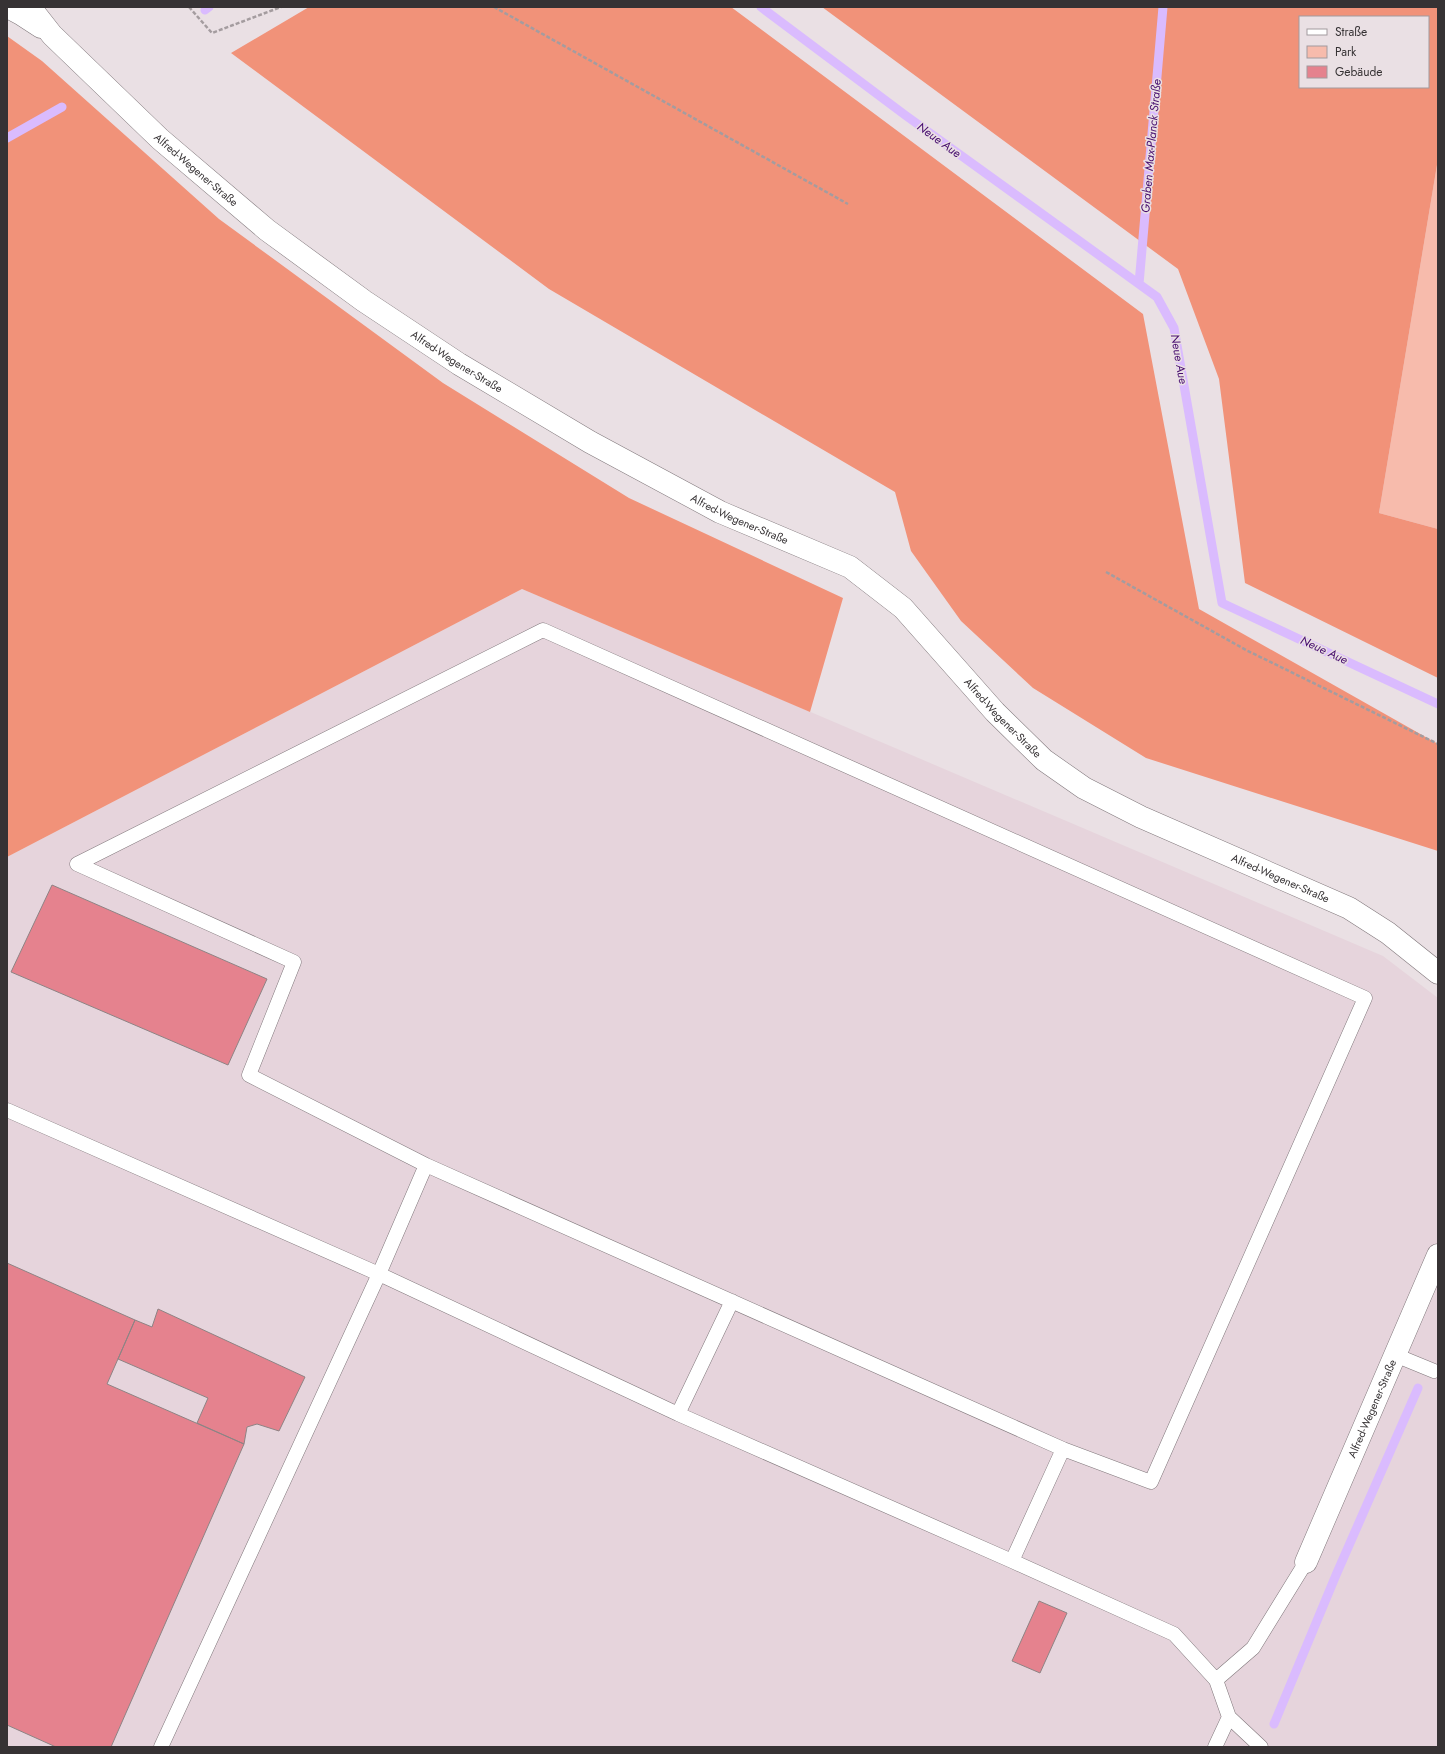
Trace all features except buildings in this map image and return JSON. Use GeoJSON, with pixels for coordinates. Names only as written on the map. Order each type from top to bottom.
{"type":"FeatureCollection","features":[{"type":"Feature","properties":{"kind":"street","name":"Alfred-Wegener-Straße"},"geometry":{"type":"LineString","coordinates":[[8,7],[52,35]]}},
{"type":"Feature","properties":{"kind":"street","name":"Alfred-Wegener-Straße"},"geometry":{"type":"LineString","coordinates":[[30,7],[52,35],[160,139],[267,230],[364,301],[459,364],[590,442],[720,512],[850,567],[903,608],[995,712],[1044,760],[1084,788],[1141,817],[1350,908],[1388,933],[1438,973]]}},
{"type":"Feature","properties":{"kind":"street","name":"Alfred-Wegener-Straße"},"geometry":{"type":"LineString","coordinates":[[1306,1562],[1438,1255]]}},
{"type":"Feature","properties":{"kind":"lane"},"geometry":{"type":"LineString","coordinates":[[542,630],[1364,998],[1151,1482],[1063,1449],[732,1301],[426,1165],[249,1075],[294,962],[77,864],[542,630]]}},
{"type":"Feature","properties":{"kind":"lane"},"geometry":{"type":"LineString","coordinates":[[7,1110],[379,1274],[678,1414],[1174,1634],[1216,1680],[1229,1716],[1262,1747]]}},
{"type":"Feature","properties":{"kind":"lane"},"geometry":{"type":"LineString","coordinates":[[161,1747],[379,1274],[426,1165]]}},
{"type":"Feature","properties":{"kind":"lane"},"geometry":{"type":"LineString","coordinates":[[678,1414],[732,1301]]}},
{"type":"Feature","properties":{"kind":"lane"},"geometry":{"type":"LineString","coordinates":[[1395,1355],[1434,1371]]}},
{"type":"Feature","properties":{"kind":"lane"},"geometry":{"type":"LineString","coordinates":[[1012,1561],[1063,1449]]}},
{"type":"Feature","properties":{"kind":"lane"},"geometry":{"type":"LineString","coordinates":[[1216,1680],[1253,1648],[1306,1562]]}},
{"type":"Feature","properties":{"kind":"lane"},"geometry":{"type":"LineString","coordinates":[[1215,1747],[1229,1716]]}},
{"type":"Feature","properties":{"kind":"path"},"geometry":{"type":"LineString","coordinates":[[189,7],[212,33],[281,7]]}},
{"type":"Feature","properties":{"kind":"path"},"geometry":{"type":"LineString","coordinates":[[494,7],[848,204]]}},
{"type":"Feature","properties":{"kind":"path"},"geometry":{"type":"LineString","coordinates":[[1106,572],[1246,650],[1438,744]]}},
{"type":"Feature","properties":{"kind":"shaded area"},"geometry":{"type":"Polygon","coordinates":[[[309,7],[731,7],[1143,314],[1199,609],[1438,744],[1438,851],[1146,758],[1033,688],[961,621],[911,551],[895,492],[549,289],[231,53],[309,7]]]}},
{"type":"Feature","properties":{"kind":"shaded area"},"geometry":{"type":"Polygon","coordinates":[[[822,7],[1438,7],[1438,159],[1379,513],[1438,529],[1438,678],[1245,583],[1219,379],[1178,269],[822,7]]]}},
{"type":"Feature","properties":{"kind":"shaded area"},"geometry":{"type":"Polygon","coordinates":[[[7,36],[42,61],[219,219],[443,383],[629,498],[843,598],[810,712],[522,589],[7,857],[7,36]]]}},
{"type":"Feature","properties":{"kind":"shaded area"},"geometry":{"type":"Polygon","coordinates":[[[522,589],[1383,956],[1438,998],[1438,1747],[7,1747],[7,857],[522,589]]]}},
{"type":"Feature","properties":{"kind":"green space"},"geometry":{"type":"Polygon","coordinates":[[[1438,159],[1438,529],[1379,513],[1438,159]]]}},
{"type":"Feature","properties":{"kind":"waterway","name":"Neue Aue"},"geometry":{"type":"LineString","coordinates":[[205,10],[209,7]]}},
{"type":"Feature","properties":{"kind":"waterway","name":"Neue Aue"},"geometry":{"type":"LineString","coordinates":[[761,7],[905,115],[1157,297],[1174,328],[1222,603],[1438,704]]}},
{"type":"Feature","properties":{"kind":"waterway","name":"Graben Max-Planck Straße"},"geometry":{"type":"LineString","coordinates":[[1139,284],[1163,7]]}},
{"type":"Feature","properties":{"kind":"waterway","name":"Neue Aue"},"geometry":{"type":"LineString","coordinates":[[7,138],[62,107]]}},
{"type":"Feature","properties":{"kind":"waterway"},"geometry":{"type":"LineString","coordinates":[[1274,1724],[1336,1575],[1418,1388]]}}]}
